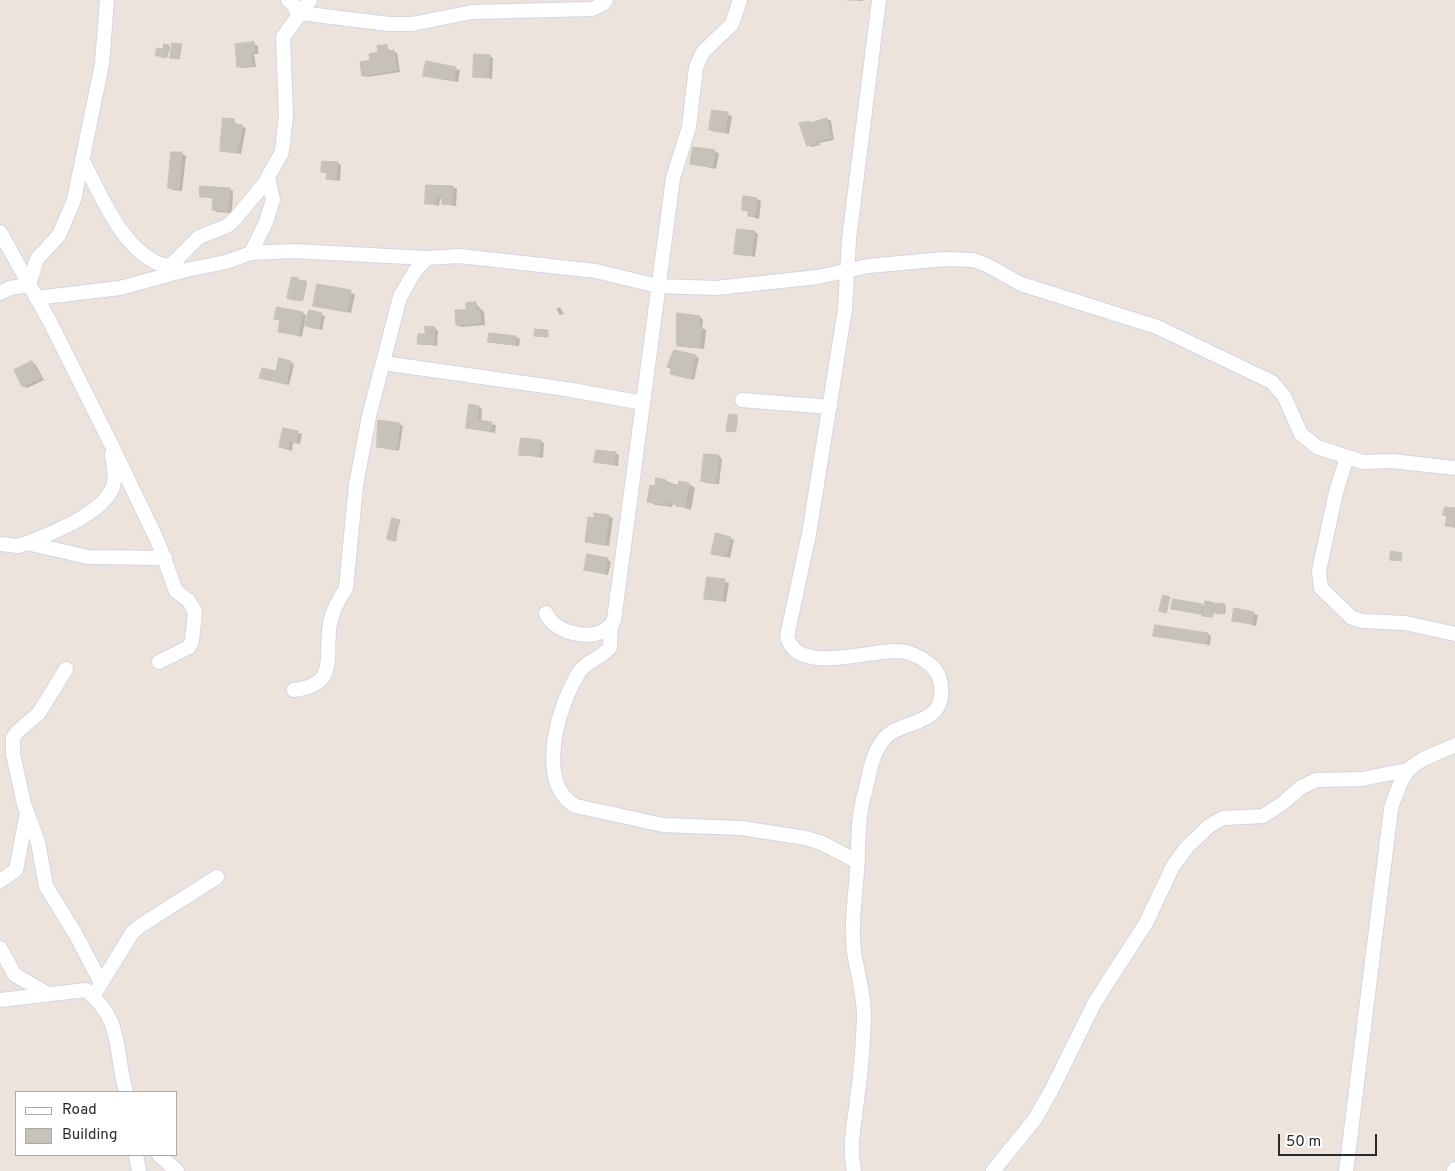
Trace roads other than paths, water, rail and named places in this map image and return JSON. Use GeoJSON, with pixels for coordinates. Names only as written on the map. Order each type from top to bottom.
{"type":"FeatureCollection","features":[{"type":"Feature","properties":{"kind":"street"},"geometry":{"type":"LineString","coordinates":[[29,285],[37,259],[59,235],[72,206],[102,64],[106,0]]}},
{"type":"Feature","properties":{"kind":"street"},"geometry":{"type":"LineString","coordinates":[[288,0],[299,14]]}},
{"type":"Feature","properties":{"kind":"street"},"geometry":{"type":"LineString","coordinates":[[170,266],[199,237],[227,226],[235,220],[268,177],[282,152],[286,116],[283,38],[310,0]]}},
{"type":"Feature","properties":{"kind":"street"},"geometry":{"type":"LineString","coordinates":[[299,14],[389,24],[412,24],[461,7],[592,9],[603,4],[606,0]]}},
{"type":"Feature","properties":{"kind":"street"},"geometry":{"type":"LineString","coordinates":[[740,0],[732,24],[703,52],[696,67],[689,127],[673,178],[616,614],[610,626],[610,648],[592,659],[580,671],[566,700],[556,731],[555,778],[562,795],[568,802],[576,806],[663,825],[741,828],[806,838],[835,849],[858,862]]}},
{"type":"Feature","properties":{"kind":"street"},"geometry":{"type":"LineString","coordinates":[[854,1171],[850,1143],[861,1069],[864,1017],[863,992],[855,957],[861,811],[879,746],[889,734],[922,722],[934,711],[940,699],[941,684],[932,666],[909,652],[896,650],[855,656],[802,656],[790,646],[788,636],[809,534],[845,309],[850,239],[879,0]]}},
{"type":"Feature","properties":{"kind":"street"},"geometry":{"type":"LineString","coordinates":[[82,159],[103,203],[120,229],[151,259],[186,270]]}},
{"type":"Feature","properties":{"kind":"street"},"geometry":{"type":"LineString","coordinates":[[251,253],[266,222],[273,200],[268,177]]}},
{"type":"Feature","properties":{"kind":"street"},"geometry":{"type":"LineString","coordinates":[[0,232],[112,446],[165,558],[176,591],[191,605],[195,612],[189,646],[159,662]]}},
{"type":"Feature","properties":{"kind":"street"},"geometry":{"type":"LineString","coordinates":[[36,298],[120,288],[186,270],[226,262],[251,253],[293,251],[427,258],[459,256],[596,271],[658,286],[716,288],[818,277],[848,269],[945,259],[973,260],[987,265],[1022,284],[1157,327],[1275,384],[1284,396],[1297,427],[1305,440],[1317,447],[1363,462],[1392,461],[1455,468]]}},
{"type":"Feature","properties":{"kind":"street"},"geometry":{"type":"LineString","coordinates":[[294,690],[318,684],[326,673],[330,625],[334,606],[346,588],[356,485],[369,416],[400,297],[415,271],[427,258]]}},
{"type":"Feature","properties":{"kind":"street"},"geometry":{"type":"LineString","coordinates":[[0,293],[10,288],[29,285]]}},
{"type":"Feature","properties":{"kind":"street"},"geometry":{"type":"LineString","coordinates":[[383,363],[566,389],[643,403]]}},
{"type":"Feature","properties":{"kind":"street"},"geometry":{"type":"LineString","coordinates":[[742,400],[830,407]]}},
{"type":"Feature","properties":{"kind":"street"},"geometry":{"type":"LineString","coordinates":[[0,544],[18,546],[27,544],[80,518],[105,500],[115,481],[112,446]]}},
{"type":"Feature","properties":{"kind":"street"},"geometry":{"type":"LineString","coordinates":[[1347,457],[1336,492],[1319,571],[1321,588],[1352,618],[1363,621],[1405,624],[1455,634]]}},
{"type":"Feature","properties":{"kind":"street"},"geometry":{"type":"LineString","coordinates":[[27,544],[88,557],[165,558]]}},
{"type":"Feature","properties":{"kind":"street"},"geometry":{"type":"LineString","coordinates":[[546,612],[548,620],[554,626],[580,634],[599,633],[610,626]]}},
{"type":"Feature","properties":{"kind":"street"},"geometry":{"type":"LineString","coordinates":[[66,669],[39,714],[17,732],[13,738],[13,754],[27,812],[38,842],[46,886],[76,934],[97,989],[109,1014],[114,1027],[126,1091]]}},
{"type":"Feature","properties":{"kind":"street"},"geometry":{"type":"LineString","coordinates":[[1346,1171],[1391,809],[1406,770],[1413,764],[1455,745]]}},
{"type":"Feature","properties":{"kind":"street"},"geometry":{"type":"LineString","coordinates":[[993,1171],[1035,1119],[1096,1002],[1146,924],[1173,866],[1188,847],[1209,826],[1223,818],[1263,816],[1316,780],[1362,778],[1406,770]]}},
{"type":"Feature","properties":{"kind":"street"},"geometry":{"type":"LineString","coordinates":[[0,881],[16,870],[27,812]]}},
{"type":"Feature","properties":{"kind":"street"},"geometry":{"type":"LineString","coordinates":[[97,989],[132,934],[140,926],[217,877]]}},
{"type":"Feature","properties":{"kind":"street"},"geometry":{"type":"LineString","coordinates":[[0,948],[15,974],[48,994]]}},
{"type":"Feature","properties":{"kind":"street"},"geometry":{"type":"LineString","coordinates":[[0,1000],[97,989]]}},
{"type":"Feature","properties":{"kind":"street"},"geometry":{"type":"LineString","coordinates":[[136,1156],[139,1171]]}},
{"type":"Feature","properties":{"kind":"street"},"geometry":{"type":"LineString","coordinates":[[160,1156],[177,1171]]}}]}
